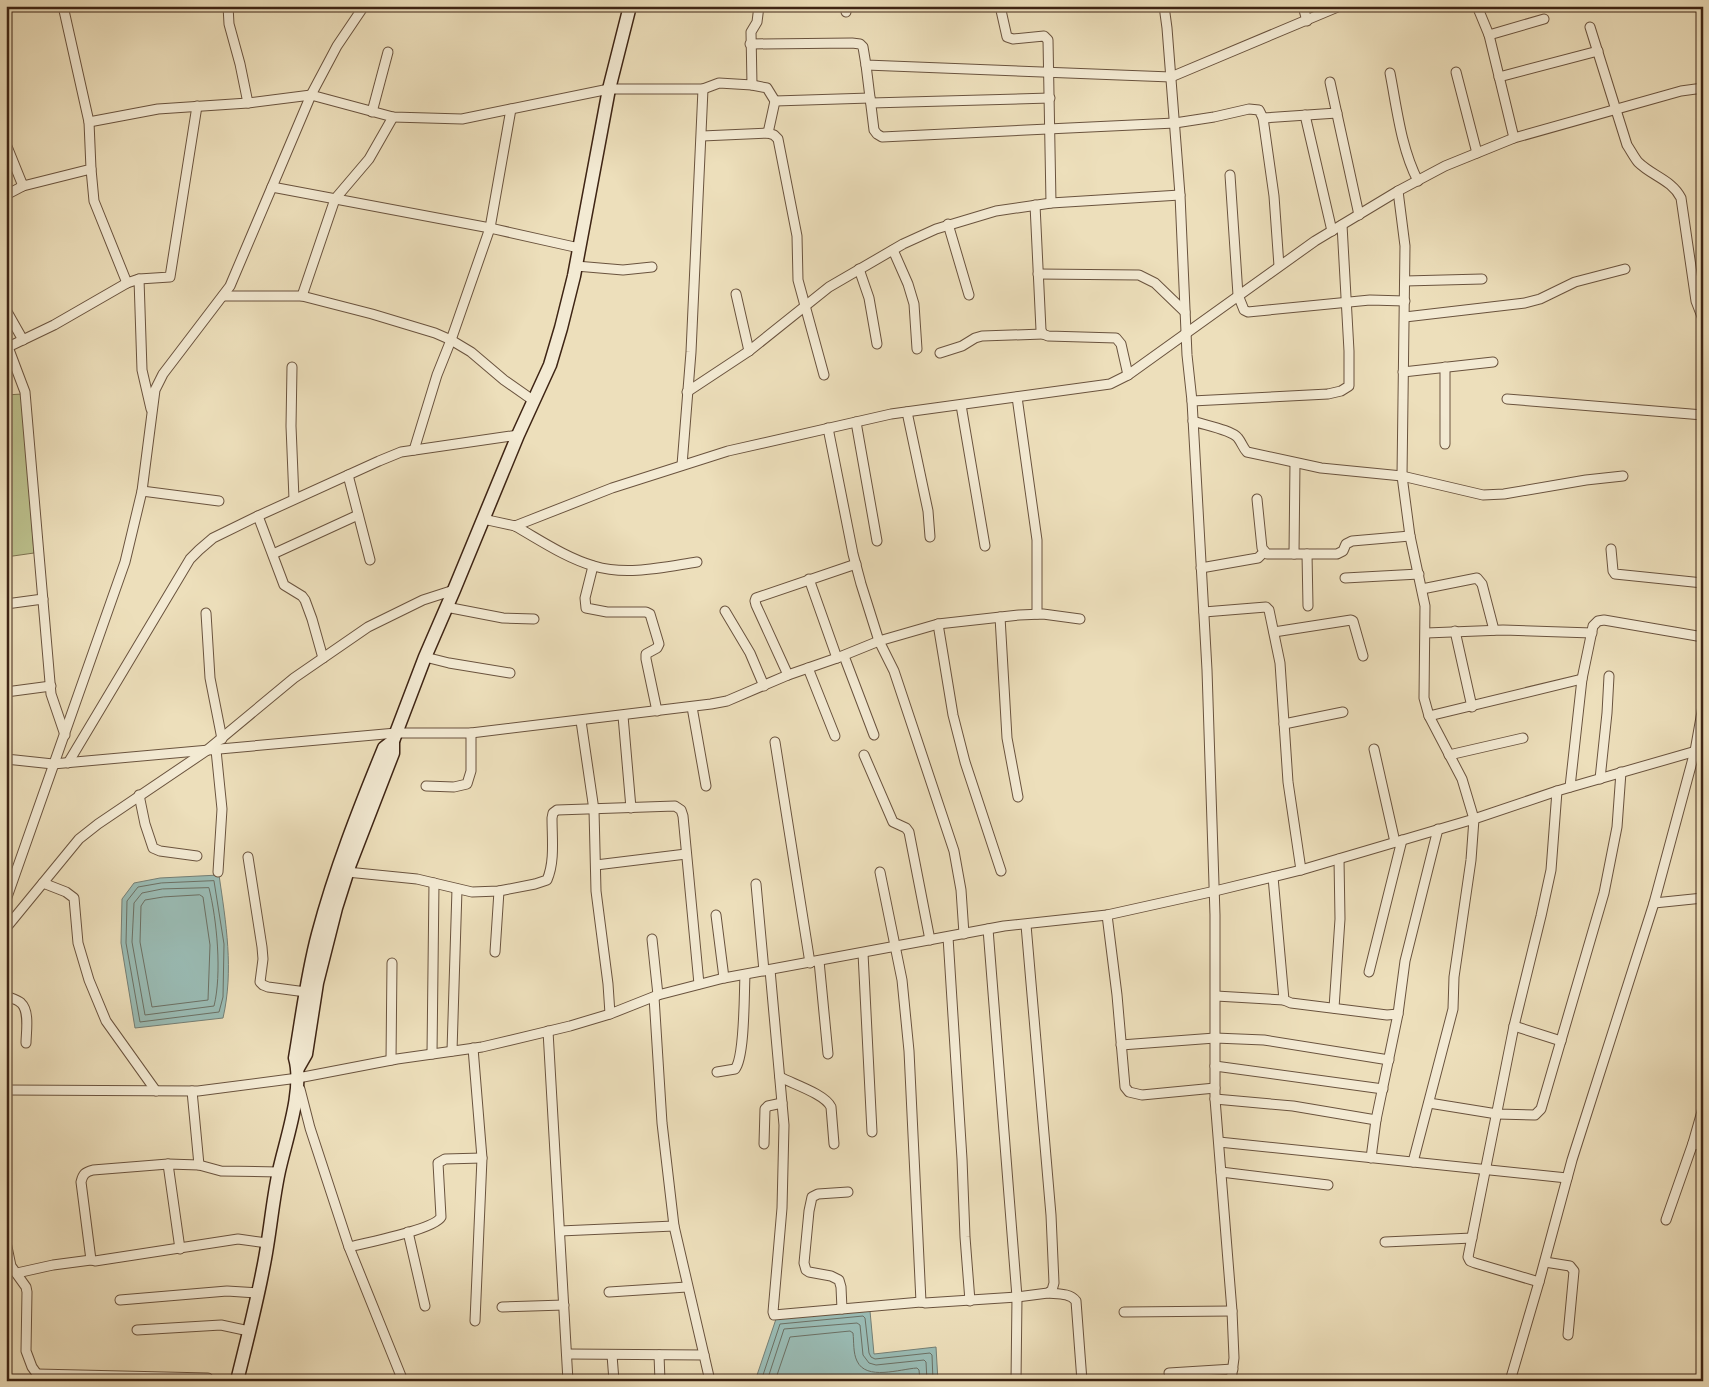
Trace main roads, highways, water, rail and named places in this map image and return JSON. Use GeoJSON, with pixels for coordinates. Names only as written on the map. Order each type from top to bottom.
{"type":"FeatureCollection","features":[{"type":"Feature","properties":{"kind":"water"},"geometry":{"type":"Polygon","coordinates":[[[219,875],[228,946],[228,982],[223,1018],[135,1028],[121,943],[122,899],[134,883],[160,878],[219,875]]]}},
{"type":"Feature","properties":{"kind":"water"},"geometry":{"type":"Polygon","coordinates":[[[870,1311],[874,1354],[936,1347],[938,1381],[755,1381],[776,1319],[870,1311]]]}}]}
